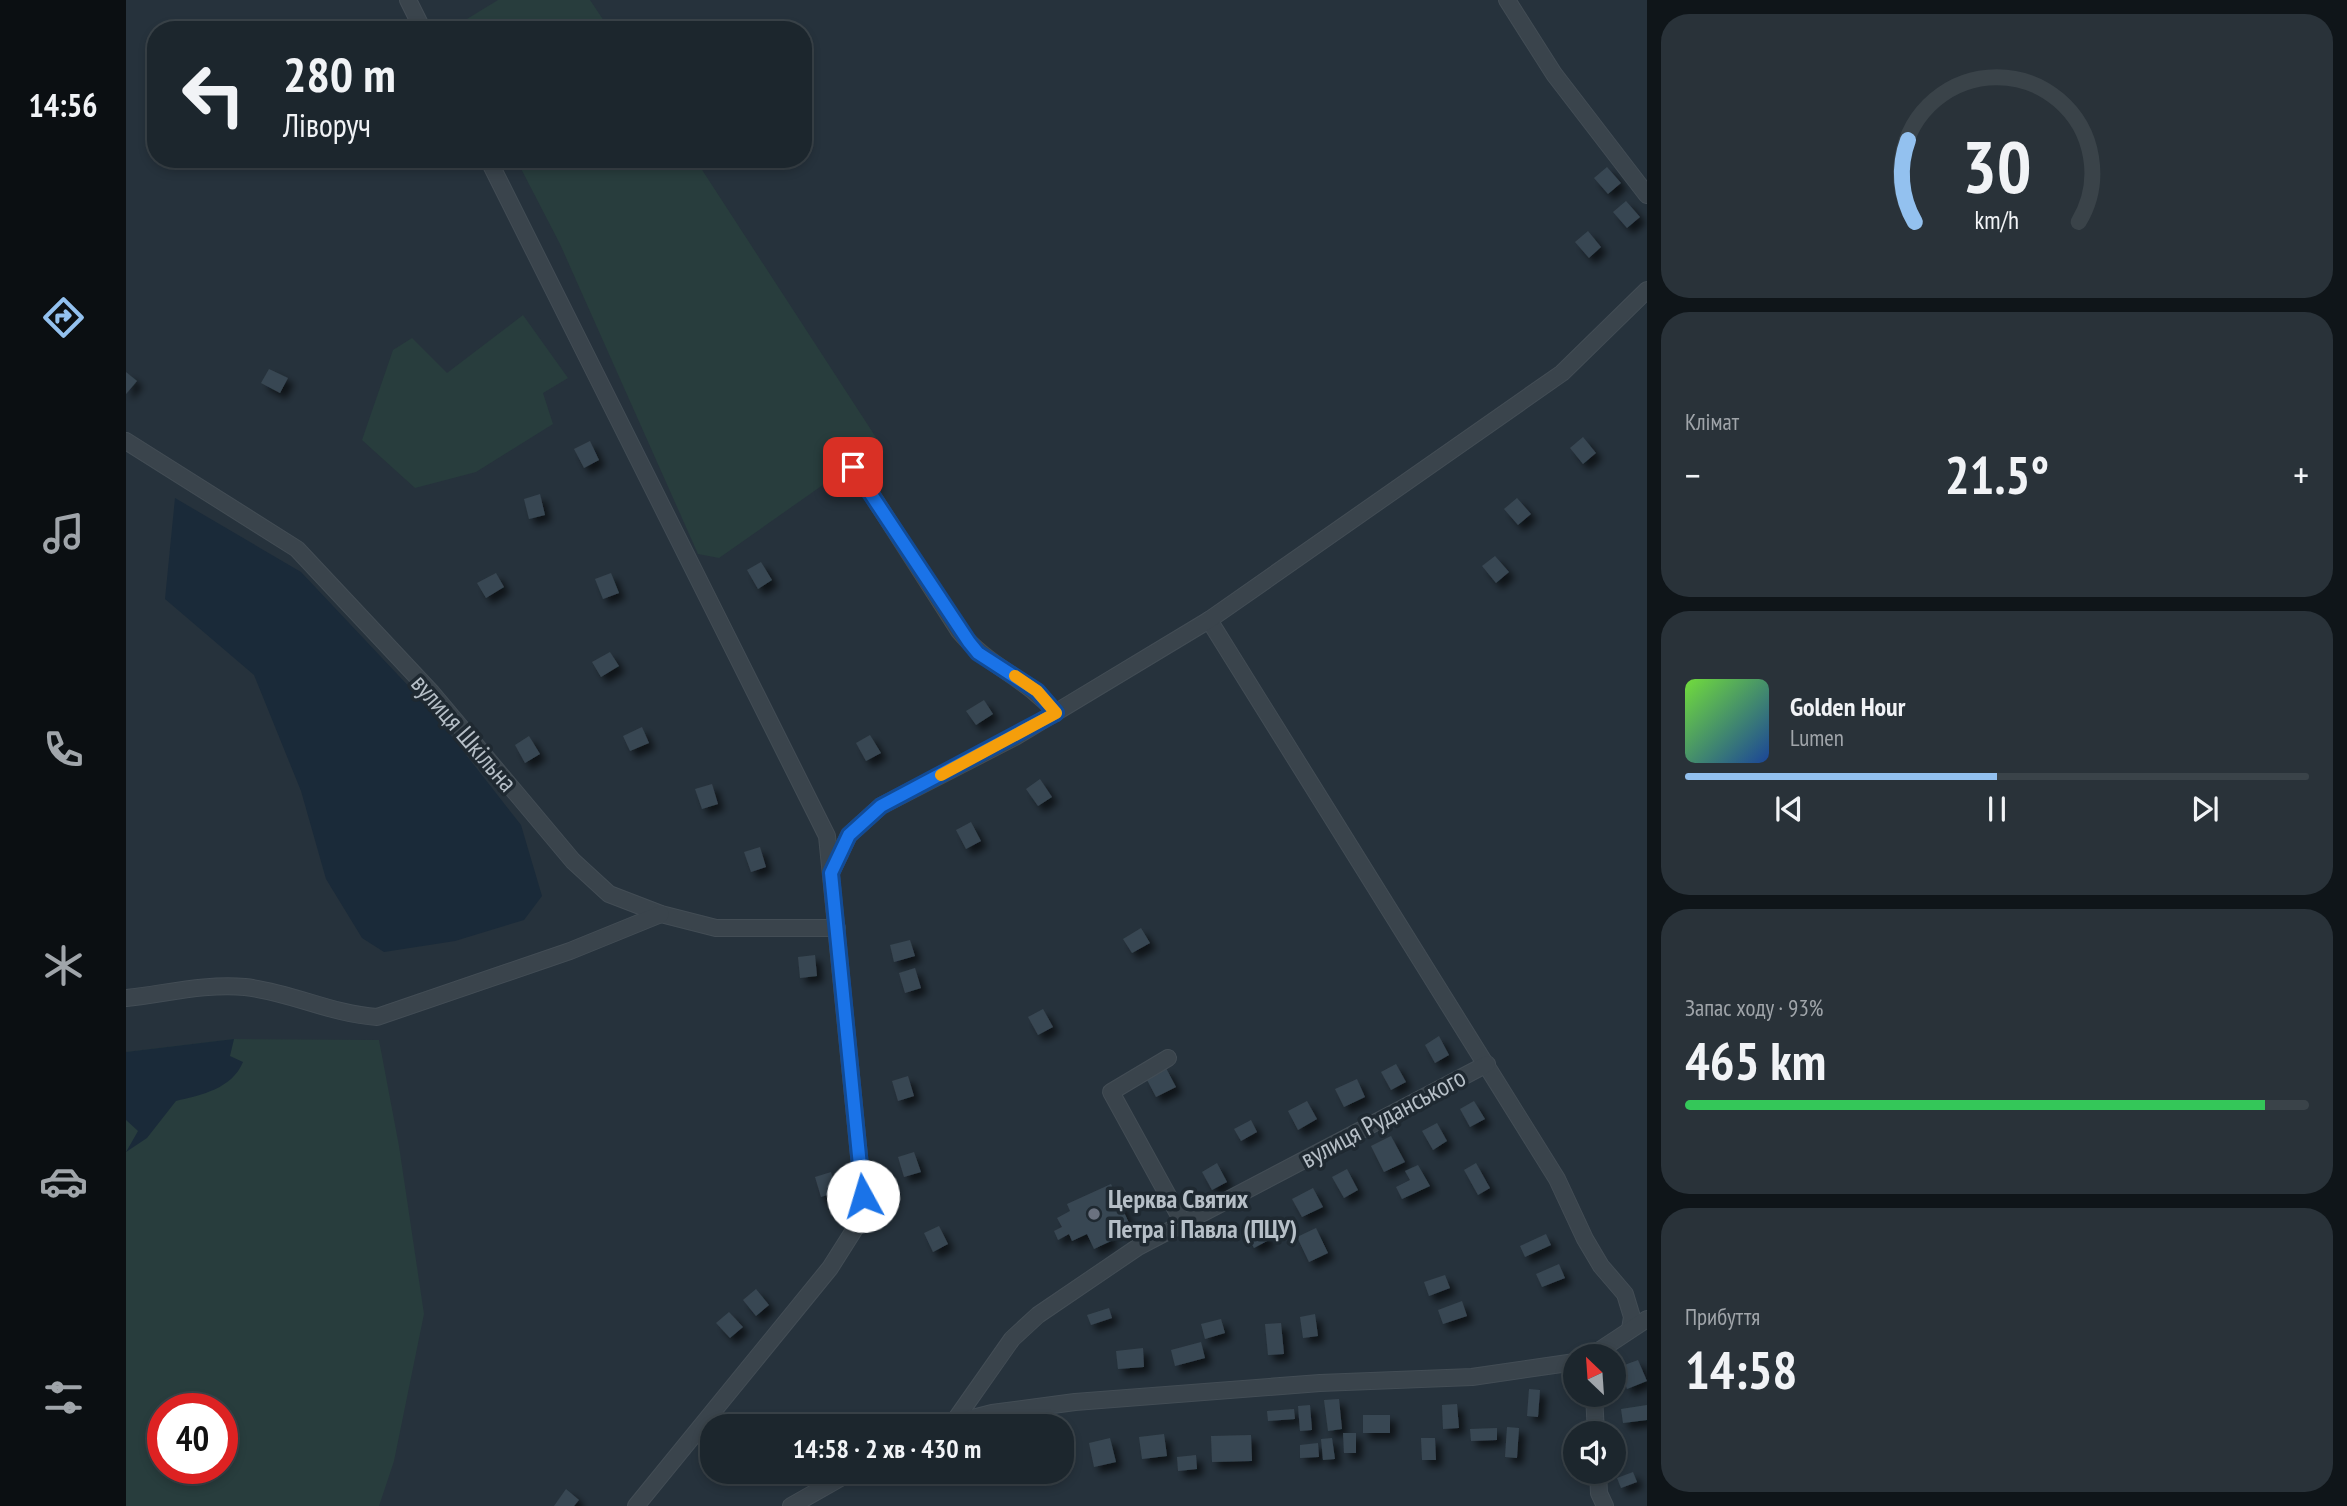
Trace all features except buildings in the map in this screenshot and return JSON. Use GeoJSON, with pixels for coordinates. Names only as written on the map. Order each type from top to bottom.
{"type":"FeatureCollection","features":[{"type":"Feature","properties":{"kind":"street"},"geometry":{"type":"LineString","coordinates":[[408,0],[418,21]]}},
{"type":"Feature","properties":{"kind":"street"},"geometry":{"type":"LineString","coordinates":[[1507,0],[1554,74],[1647,195]]}},
{"type":"Feature","properties":{"kind":"street"},"geometry":{"type":"LineString","coordinates":[[493,168],[819,817],[827,836],[837,928],[863,1196],[856,1227],[830,1268],[636,1506]]}},
{"type":"Feature","properties":{"kind":"street"},"geometry":{"type":"LineString","coordinates":[[831,873],[849,835],[881,806],[1056,713],[1209,620],[1562,373],[1647,290]]}},
{"type":"Feature","properties":{"kind":"street","name":"вулиця Шкільна"},"geometry":{"type":"LineString","coordinates":[[126,441],[297,550],[432,693],[573,861],[609,894],[661,914],[716,928],[837,928]]}},
{"type":"Feature","properties":{"kind":"street"},"geometry":{"type":"LineString","coordinates":[[853,467],[965,638],[978,653],[1037,691],[1056,713]]}},
{"type":"Feature","properties":{"kind":"street"},"geometry":{"type":"LineString","coordinates":[[1209,620],[1558,1179],[1601,1266],[1625,1294],[1632,1317],[1630,1329]]}},
{"type":"Feature","properties":{"kind":"street"},"geometry":{"type":"LineString","coordinates":[[126,998],[242,987],[283,993],[350,1015],[377,1017],[570,951],[661,914]]}},
{"type":"Feature","properties":{"kind":"street"},"geometry":{"type":"LineString","coordinates":[[1168,1058],[1111,1092],[1182,1221]]}},
{"type":"Feature","properties":{"kind":"street","name":"вулиця Руданського"},"geometry":{"type":"LineString","coordinates":[[956,1414],[1012,1339],[1038,1315],[1138,1247],[1182,1221],[1487,1063]]}},
{"type":"Feature","properties":{"kind":"street"},"geometry":{"type":"LineString","coordinates":[[1608,1344],[1647,1320]]}},
{"type":"Feature","properties":{"kind":"street"},"geometry":{"type":"LineString","coordinates":[[988,1414],[1075,1402],[1320,1382],[1472,1377],[1563,1366]]}},
{"type":"Feature","properties":{"kind":"street"},"geometry":{"type":"LineString","coordinates":[[790,1506],[829,1484]]}},
{"type":"Feature","properties":{"kind":"street"},"geometry":{"type":"LineString","coordinates":[[1599,1484],[1599,1493],[1605,1506]]}},
{"type":"Feature","properties":{"kind":"green space"},"geometry":{"type":"Polygon","coordinates":[[[498,0],[590,0],[604,21],[464,21],[498,0]]]}},
{"type":"Feature","properties":{"kind":"green space"},"geometry":{"type":"Polygon","coordinates":[[[521,168],[701,168],[877,439],[867,454],[719,558],[698,554],[560,244],[521,168]]]}},
{"type":"Feature","properties":{"kind":"green space"},"geometry":{"type":"Polygon","coordinates":[[[523,315],[568,378],[543,393],[553,424],[476,472],[415,488],[362,440],[393,350],[412,338],[447,373],[523,315]]]}},
{"type":"Feature","properties":{"kind":"green space"},"geometry":{"type":"Polygon","coordinates":[[[234,1039],[379,1040],[399,1146],[424,1314],[394,1461],[379,1506],[126,1506],[126,1052],[234,1039]]]}},
{"type":"Feature","properties":{"kind":"water"},"geometry":{"type":"Polygon","coordinates":[[[175,498],[301,572],[431,710],[521,825],[542,896],[524,920],[455,941],[384,952],[362,938],[326,879],[301,791],[254,675],[165,599],[175,498]]]}},
{"type":"Feature","properties":{"kind":"water"},"geometry":{"type":"Polygon","coordinates":[[[234,1039],[230,1056],[243,1062],[231,1079],[215,1089],[176,1101],[147,1138],[126,1152],[138,1131],[126,1120],[126,1052],[234,1039]]]}},
{"type":"Feature","properties":{"kind":"slow traffic"},"geometry":{"type":"LineString","coordinates":[[941,775],[1056,713],[1037,691],[1015,676]]}},
{"type":"Feature","properties":{"kind":"place","name":"Церква Святих Петра і Павла (ПЦУ)"},"geometry":{"type":"Point","coordinates":[1094,1214]}},
{"type":"Feature","properties":{"kind":"route"},"geometry":{"type":"LineString","coordinates":[[853,467],[959,631],[978,653],[1037,691],[1056,713],[881,806],[849,835],[831,873],[863,1196]]}}]}
